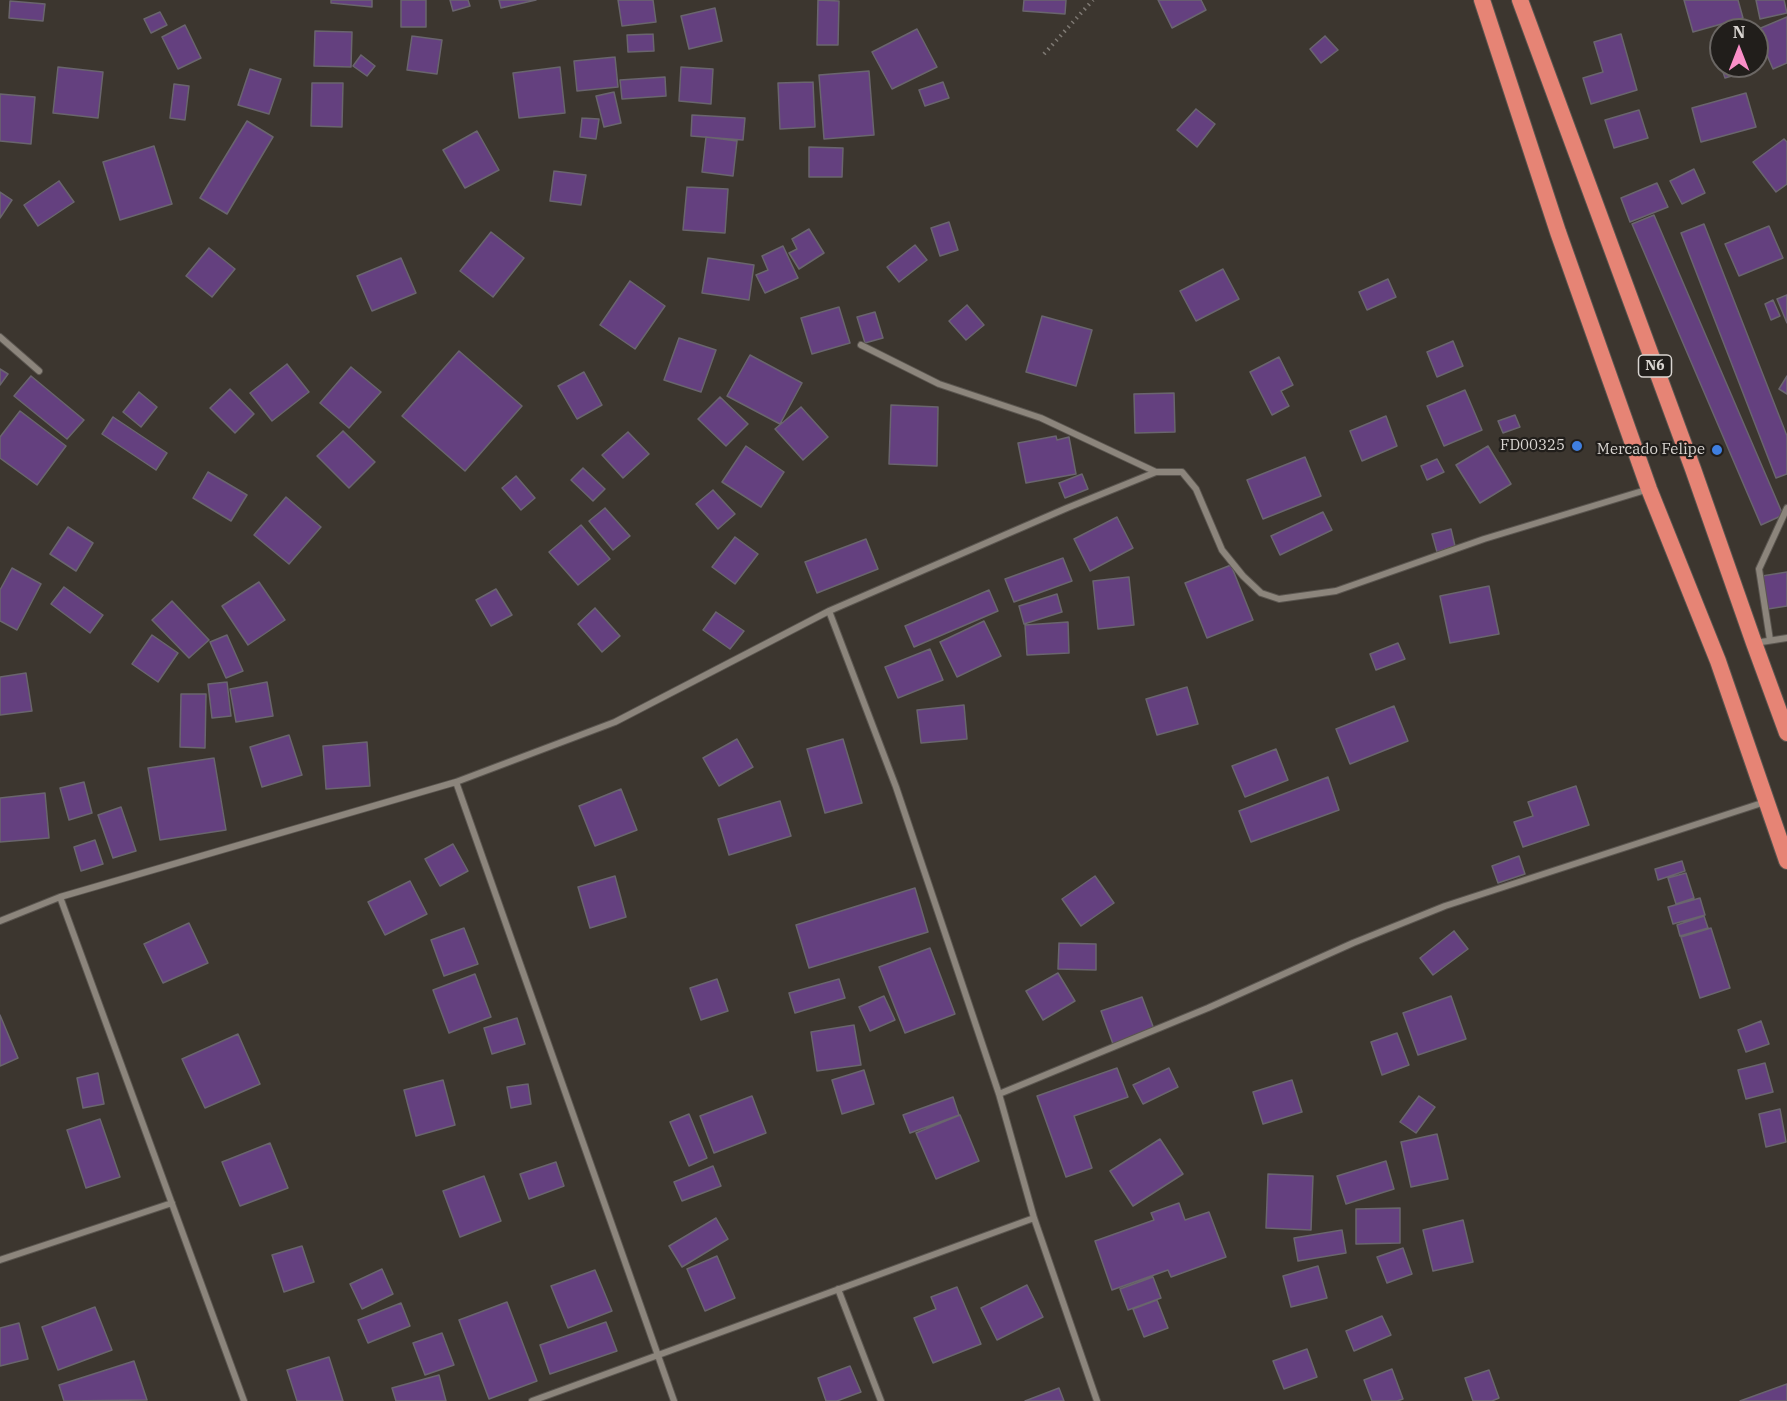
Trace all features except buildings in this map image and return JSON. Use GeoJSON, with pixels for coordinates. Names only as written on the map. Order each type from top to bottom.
{"type":"FeatureCollection","features":[{"type":"Feature","properties":{"kind":"highway"},"geometry":{"type":"LineString","coordinates":[[1482,0],[1558,232],[1649,489],[1718,662],[1787,861]]}},
{"type":"Feature","properties":{"kind":"highway","name":"N6"},"geometry":{"type":"LineString","coordinates":[[1520,0],[1693,469],[1762,641],[1787,733]]}},
{"type":"Feature","properties":{"kind":"street"},"geometry":{"type":"LineString","coordinates":[[0,337],[39,371]]}},
{"type":"Feature","properties":{"kind":"street"},"geometry":{"type":"LineString","coordinates":[[861,345],[939,384],[1041,417],[1156,472]]}},
{"type":"Feature","properties":{"kind":"street"},"geometry":{"type":"LineString","coordinates":[[0,921],[60,897],[456,782],[615,722],[829,611],[1156,472],[1182,472],[1196,489],[1222,550],[1243,576],[1261,592],[1279,598],[1336,591],[1484,539],[1649,489]]}},
{"type":"Feature","properties":{"kind":"street"},"geometry":{"type":"LineString","coordinates":[[1787,508],[1759,569],[1762,641],[1787,638]]}},
{"type":"Feature","properties":{"kind":"street"},"geometry":{"type":"LineString","coordinates":[[829,611],[896,787],[999,1094],[1035,1218],[1097,1401]]}},
{"type":"Feature","properties":{"kind":"street"},"geometry":{"type":"LineString","coordinates":[[456,782],[674,1401]]}},
{"type":"Feature","properties":{"kind":"street"},"geometry":{"type":"LineString","coordinates":[[999,1094],[1208,1008],[1353,943],[1444,906],[1766,802]]}},
{"type":"Feature","properties":{"kind":"street"},"geometry":{"type":"LineString","coordinates":[[60,897],[244,1401]]}},
{"type":"Feature","properties":{"kind":"street"},"geometry":{"type":"LineString","coordinates":[[0,1260],[172,1203]]}},
{"type":"Feature","properties":{"kind":"street"},"geometry":{"type":"LineString","coordinates":[[532,1401],[1035,1218]]}},
{"type":"Feature","properties":{"kind":"street"},"geometry":{"type":"LineString","coordinates":[[838,1289],[881,1401]]}},
{"type":"Feature","properties":{"kind":"path"},"geometry":{"type":"LineString","coordinates":[[1044,54],[1093,0]]}},
{"type":"Feature","properties":{"kind":"place","name":"FD00325"},"geometry":{"type":"Point","coordinates":[1577,446]}},
{"type":"Feature","properties":{"kind":"place","name":"Mercado Felipe"},"geometry":{"type":"Point","coordinates":[1717,450]}}]}
